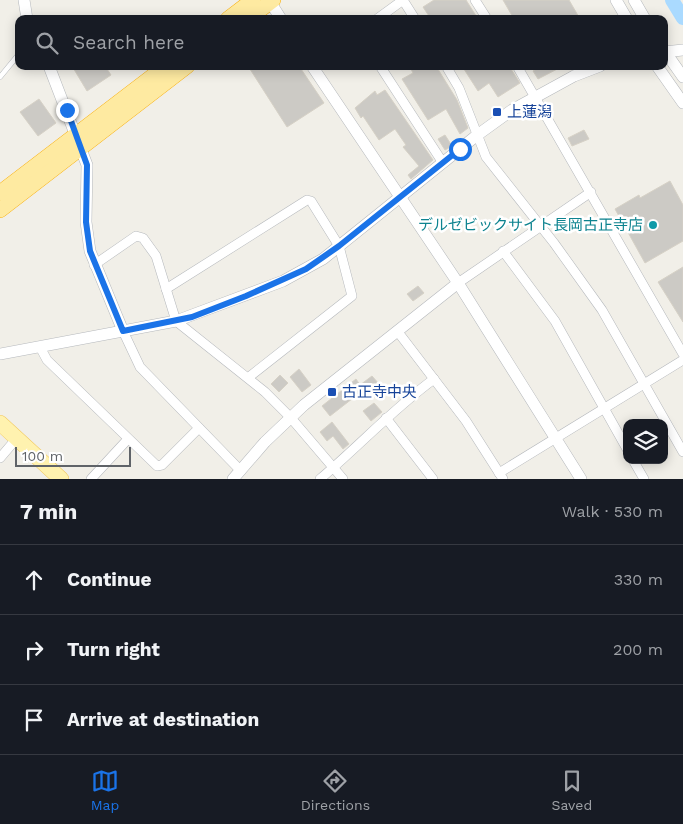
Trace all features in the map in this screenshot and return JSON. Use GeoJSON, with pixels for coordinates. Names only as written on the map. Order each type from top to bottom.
{"type":"FeatureCollection","features":[{"type":"Feature","properties":{"kind":"highway"},"geometry":{"type":"LineString","coordinates":[[233,15],[253,0]]}},
{"type":"Feature","properties":{"kind":"highway"},"geometry":{"type":"LineString","coordinates":[[253,15],[271,1]]}},
{"type":"Feature","properties":{"kind":"highway"},"geometry":{"type":"LineString","coordinates":[[0,210],[161,70]]}},
{"type":"Feature","properties":{"kind":"highway"},"geometry":{"type":"LineString","coordinates":[[0,193],[79,142],[181,70]]}},
{"type":"Feature","properties":{"kind":"main road"},"geometry":{"type":"LineString","coordinates":[[0,423],[61,479]]}},
{"type":"Feature","properties":{"kind":"street"},"geometry":{"type":"LineString","coordinates":[[24,0],[26,15]]}},
{"type":"Feature","properties":{"kind":"street"},"geometry":{"type":"LineString","coordinates":[[382,15],[403,0],[412,15]]}},
{"type":"Feature","properties":{"kind":"street"},"geometry":{"type":"LineString","coordinates":[[475,0],[484,15]]}},
{"type":"Feature","properties":{"kind":"street"},"geometry":{"type":"LineString","coordinates":[[616,0],[625,15]]}},
{"type":"Feature","properties":{"kind":"street"},"geometry":{"type":"LineString","coordinates":[[634,0],[643,15]]}},
{"type":"Feature","properties":{"kind":"street"},"geometry":{"type":"LineString","coordinates":[[271,1],[279,15]]}},
{"type":"Feature","properties":{"kind":"street"},"geometry":{"type":"LineString","coordinates":[[668,51],[683,50]]}},
{"type":"Feature","properties":{"kind":"street"},"geometry":{"type":"LineString","coordinates":[[668,55],[683,77]]}},
{"type":"Feature","properties":{"kind":"street"},"geometry":{"type":"LineString","coordinates":[[51,70],[79,142],[88,172],[86,222],[94,265],[140,368],[198,428],[237,475],[265,442],[321,391],[458,283],[540,225],[591,192]]}},
{"type":"Feature","properties":{"kind":"street"},"geometry":{"type":"LineString","coordinates":[[315,70],[399,198],[458,283],[581,479]]}},
{"type":"Feature","properties":{"kind":"street"},"geometry":{"type":"LineString","coordinates":[[383,70],[443,163]]}},
{"type":"Feature","properties":{"kind":"street"},"geometry":{"type":"LineString","coordinates":[[448,70],[459,88],[476,136],[486,157],[500,179],[540,225],[602,310],[683,452]]}},
{"type":"Feature","properties":{"kind":"street"},"geometry":{"type":"LineString","coordinates":[[519,70],[683,354]]}},
{"type":"Feature","properties":{"kind":"street"},"geometry":{"type":"LineString","coordinates":[[0,354],[176,321],[283,280],[322,259],[476,136],[512,110],[535,96],[590,70]]}},
{"type":"Feature","properties":{"kind":"street"},"geometry":{"type":"LineString","coordinates":[[660,70],[683,103]]}},
{"type":"Feature","properties":{"kind":"street"},"geometry":{"type":"LineString","coordinates":[[166,289],[307,200],[311,201],[339,246],[352,296],[249,377]]}},
{"type":"Feature","properties":{"kind":"street"},"geometry":{"type":"LineString","coordinates":[[94,265],[136,236],[144,238],[156,256],[176,321],[249,377],[291,418],[343,479]]}},
{"type":"Feature","properties":{"kind":"street"},"geometry":{"type":"LineString","coordinates":[[503,251],[555,321],[623,442]]}},
{"type":"Feature","properties":{"kind":"street"},"geometry":{"type":"LineString","coordinates":[[398,332],[466,422],[501,476],[556,438],[683,360]]}},
{"type":"Feature","properties":{"kind":"street"},"geometry":{"type":"LineString","coordinates":[[40,347],[47,360],[158,466],[162,465],[198,428]]}},
{"type":"Feature","properties":{"kind":"street"},"geometry":{"type":"LineString","coordinates":[[320,479],[386,418],[434,379]]}},
{"type":"Feature","properties":{"kind":"street"},"geometry":{"type":"LineString","coordinates":[[386,418],[432,479]]}},
{"type":"Feature","properties":{"kind":"street"},"geometry":{"type":"LineString","coordinates":[[0,458],[17,438]]}},
{"type":"Feature","properties":{"kind":"street"},"geometry":{"type":"LineString","coordinates":[[91,479],[128,439]]}},
{"type":"Feature","properties":{"kind":"street"},"geometry":{"type":"LineString","coordinates":[[635,464],[644,479]]}},
{"type":"Feature","properties":{"kind":"lane"},"geometry":{"type":"LineString","coordinates":[[0,77],[15,59]]}},
{"type":"Feature","properties":{"kind":"building"},"geometry":{"type":"Polygon","coordinates":[[[434,0],[466,0],[475,15],[428,15],[423,7],[434,0]]]}},
{"type":"Feature","properties":{"kind":"building"},"geometry":{"type":"Polygon","coordinates":[[[503,0],[569,0],[578,15],[512,15],[503,0]]]}},
{"type":"Feature","properties":{"kind":"building"},"geometry":{"type":"Polygon","coordinates":[[[74,70],[108,70],[111,75],[87,91],[74,70]]]}},
{"type":"Feature","properties":{"kind":"building"},"geometry":{"type":"Polygon","coordinates":[[[251,70],[302,70],[324,103],[287,127],[251,70]]]}},
{"type":"Feature","properties":{"kind":"building"},"geometry":{"type":"Polygon","coordinates":[[[412,70],[438,70],[457,100],[468,128],[460,134],[446,109],[428,120],[402,79],[413,73],[412,70]]]}},
{"type":"Feature","properties":{"kind":"building"},"geometry":{"type":"Polygon","coordinates":[[[465,70],[512,70],[520,83],[498,97],[489,83],[478,91],[465,70]]]}},
{"type":"Feature","properties":{"kind":"building"},"geometry":{"type":"Polygon","coordinates":[[[535,70],[555,70],[538,79],[533,71],[535,70]]]}},
{"type":"Feature","properties":{"kind":"building"},"geometry":{"type":"Polygon","coordinates":[[[385,90],[433,160],[411,179],[408,175],[419,166],[403,147],[406,145],[395,129],[379,140],[363,116],[361,118],[355,108],[375,91],[377,95],[385,90]]]}},
{"type":"Feature","properties":{"kind":"building"},"geometry":{"type":"Polygon","coordinates":[[[39,99],[56,123],[38,136],[20,112],[39,99]]]}},
{"type":"Feature","properties":{"kind":"building"},"geometry":{"type":"Polygon","coordinates":[[[584,130],[589,139],[572,146],[568,138],[584,130]]]}},
{"type":"Feature","properties":{"kind":"building"},"geometry":{"type":"Polygon","coordinates":[[[445,135],[452,146],[445,150],[438,139],[445,135]]]}},
{"type":"Feature","properties":{"kind":"building","name":"デルゼビックサイト長岡古正寺店"},"geometry":{"type":"Polygon","coordinates":[[[670,181],[683,205],[683,241],[645,263],[615,209],[639,195],[640,198],[670,181]]]}},
{"type":"Feature","properties":{"kind":"building"},"geometry":{"type":"Polygon","coordinates":[[[683,267],[683,322],[658,282],[683,267]]]}},
{"type":"Feature","properties":{"kind":"building"},"geometry":{"type":"Polygon","coordinates":[[[418,286],[424,293],[413,301],[407,294],[418,286]]]}},
{"type":"Feature","properties":{"kind":"building"},"geometry":{"type":"Polygon","coordinates":[[[299,369],[311,385],[302,392],[290,377],[299,369]]]}},
{"type":"Feature","properties":{"kind":"building"},"geometry":{"type":"Polygon","coordinates":[[[280,375],[288,383],[279,392],[271,384],[280,375]]]}},
{"type":"Feature","properties":{"kind":"building"},"geometry":{"type":"Polygon","coordinates":[[[372,376],[379,384],[369,392],[366,388],[330,416],[322,406],[356,379],[360,385],[372,376]]]}},
{"type":"Feature","properties":{"kind":"building"},"geometry":{"type":"Polygon","coordinates":[[[374,403],[382,412],[371,421],[363,411],[374,403]]]}},
{"type":"Feature","properties":{"kind":"building"},"geometry":{"type":"Polygon","coordinates":[[[332,422],[349,444],[343,449],[333,436],[327,441],[320,432],[332,422]]]}},
{"type":"Feature","properties":{"kind":"waterway"},"geometry":{"type":"LineString","coordinates":[[672,0],[683,18]]}},
{"type":"Feature","properties":{"kind":"place","name":"上蓮潟"},"geometry":{"type":"Point","coordinates":[497,112]}},
{"type":"Feature","properties":{"kind":"place","name":"デルゼビックサイト長岡古正寺店"},"geometry":{"type":"Point","coordinates":[653,225]}},
{"type":"Feature","properties":{"kind":"place","name":"古正寺中央"},"geometry":{"type":"Point","coordinates":[332,392]}},
{"type":"Feature","properties":{"kind":"route"},"geometry":{"type":"LineString","coordinates":[[67,110],[87,165],[86,222],[90,251],[94,265],[123,331],[192,317],[246,296],[306,269],[339,246],[460,149]]}}]}
